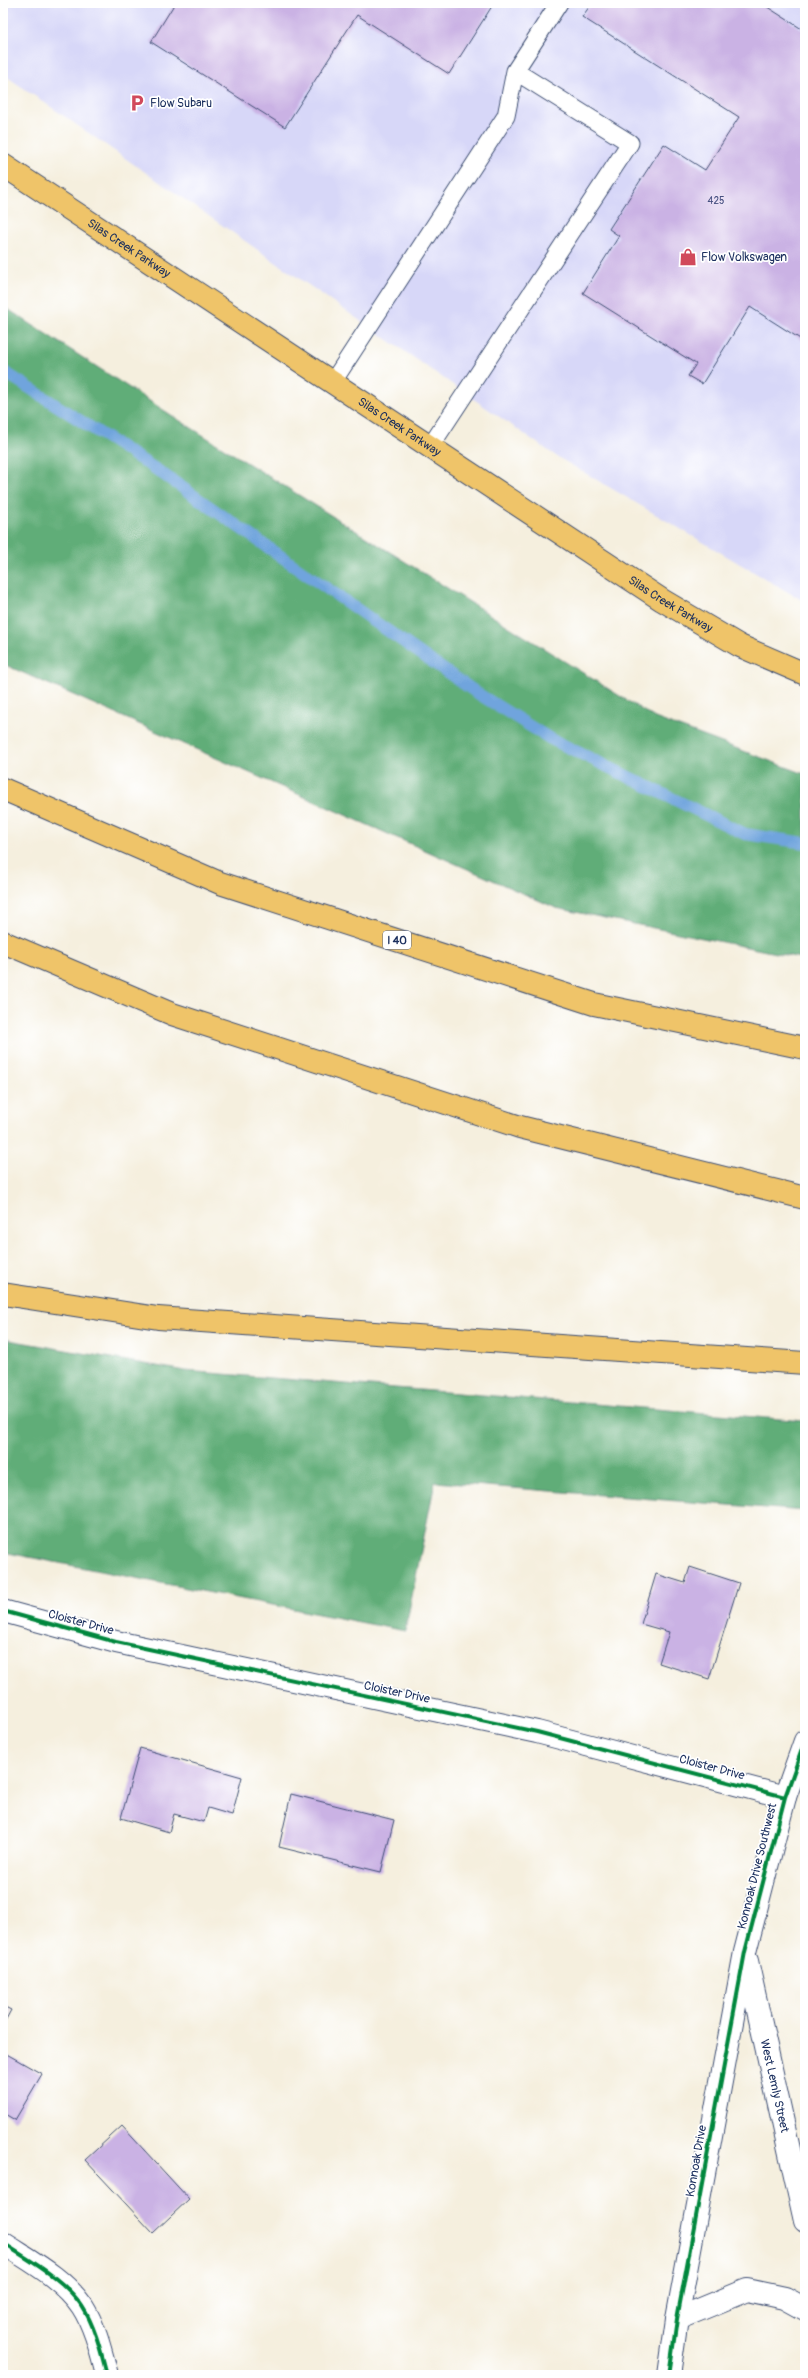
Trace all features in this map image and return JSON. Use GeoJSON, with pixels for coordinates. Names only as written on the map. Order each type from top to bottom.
{"type":"FeatureCollection","features":[{"type":"Feature","properties":{"kind":"main road","name":"Silas Creek Parkway"},"geometry":{"type":"LineString","coordinates":[[3,165],[662,600],[740,646],[805,674]]}},
{"type":"Feature","properties":{"kind":"main road","name":"I 40"},"geometry":{"type":"LineString","coordinates":[[3,789],[220,883],[571,997],[594,1004],[805,1048]]}},
{"type":"Feature","properties":{"kind":"main road"},"geometry":{"type":"LineString","coordinates":[[3,942],[172,1014],[520,1127],[805,1198]]}},
{"type":"Feature","properties":{"kind":"main road"},"geometry":{"type":"LineString","coordinates":[[3,1294],[158,1318],[805,1363]]}},
{"type":"Feature","properties":{"kind":"street","name":"Cloister Drive"},"geometry":{"type":"LineString","coordinates":[[3,1611],[116,1642],[537,1732],[785,1797]]}},
{"type":"Feature","properties":{"kind":"street","name":"Konnoak Drive Southwest"},"geometry":{"type":"LineString","coordinates":[[746,1952],[785,1797],[805,1741]]}},
{"type":"Feature","properties":{"kind":"street","name":"West Lemly Street"},"geometry":{"type":"LineString","coordinates":[[746,1952],[805,2221]]}},
{"type":"Feature","properties":{"kind":"street","name":"Konnoak Drive"},"geometry":{"type":"LineString","coordinates":[[669,2375],[677,2319],[746,1952]]}},
{"type":"Feature","properties":{"kind":"street"},"geometry":{"type":"LineString","coordinates":[[3,2243],[43,2269],[71,2293],[82,2307],[97,2338],[107,2375]]}},
{"type":"Feature","properties":{"kind":"street"},"geometry":{"type":"LineString","coordinates":[[677,2319],[747,2290],[785,2298],[805,2309]]}},
{"type":"Feature","properties":{"kind":"lane"},"geometry":{"type":"LineString","coordinates":[[332,383],[506,116],[515,71],[559,3]]}},
{"type":"Feature","properties":{"kind":"lane"},"geometry":{"type":"LineString","coordinates":[[430,447],[630,143],[515,71]]}},
{"type":"Feature","properties":{"kind":"shaded area"},"geometry":{"type":"Polygon","coordinates":[[[3,3],[805,3],[805,602],[556,456],[3,74],[3,3]]]}},
{"type":"Feature","properties":{"kind":"green space"},"geometry":{"type":"Polygon","coordinates":[[[3,306],[182,422],[655,718],[805,774],[805,959],[556,908],[3,664],[3,306]]]}},
{"type":"Feature","properties":{"kind":"green space"},"geometry":{"type":"Polygon","coordinates":[[[3,1339],[185,1371],[805,1421],[805,1511],[435,1482],[405,1631],[3,1552],[3,1339]]]}},
{"type":"Feature","properties":{"kind":"building"},"geometry":{"type":"Polygon","coordinates":[[[175,3],[494,3],[449,74],[357,15],[285,127],[151,42],[175,3]]]}},
{"type":"Feature","properties":{"kind":"building"},"geometry":{"type":"Polygon","coordinates":[[[592,3],[761,3],[805,31],[805,342],[750,307],[702,384],[688,376],[696,364],[583,293],[619,236],[609,229],[664,144],[705,170],[739,117],[582,17],[592,3]]]}},
{"type":"Feature","properties":{"kind":"building"},"geometry":{"type":"Polygon","coordinates":[[[690,1567],[739,1583],[709,1679],[659,1663],[669,1632],[641,1624],[656,1574],[685,1583],[690,1567]]]}},
{"type":"Feature","properties":{"kind":"building"},"geometry":{"type":"Polygon","coordinates":[[[140,1748],[242,1777],[232,1815],[208,1808],[204,1822],[174,1814],[169,1832],[121,1818],[140,1748]]]}},
{"type":"Feature","properties":{"kind":"building"},"geometry":{"type":"Polygon","coordinates":[[[291,1794],[394,1820],[381,1872],[279,1847],[291,1794]]]}},
{"type":"Feature","properties":{"kind":"building"},"geometry":{"type":"Polygon","coordinates":[[[3,2006],[11,2010],[3,2025],[3,2006]]]}},
{"type":"Feature","properties":{"kind":"building"},"geometry":{"type":"Polygon","coordinates":[[[3,2052],[42,2074],[15,2120],[3,2113],[3,2052]]]}},
{"type":"Feature","properties":{"kind":"building"},"geometry":{"type":"Polygon","coordinates":[[[122,2126],[189,2199],[153,2233],[85,2160],[122,2126]]]}},
{"type":"Feature","properties":{"kind":"waterway"},"geometry":{"type":"LineString","coordinates":[[3,371],[157,470],[477,693],[549,738],[745,834],[805,843]]}},
{"type":"Feature","properties":{"kind":"cycle path"},"geometry":{"type":"LineString","coordinates":[[3,1611],[116,1642],[537,1732],[785,1797]]}},
{"type":"Feature","properties":{"kind":"cycle path"},"geometry":{"type":"LineString","coordinates":[[669,2375],[677,2319],[745,1952],[785,1797],[805,1741]]}},
{"type":"Feature","properties":{"kind":"cycle path"},"geometry":{"type":"LineString","coordinates":[[3,2243],[46,2271],[65,2287],[82,2306],[91,2322],[107,2375]]}},
{"type":"Feature","properties":{"kind":"place","name":"Flow Subaru"},"geometry":{"type":"Point","coordinates":[137,103]}},
{"type":"Feature","properties":{"kind":"place","name":"Flow Volkswagen"},"geometry":{"type":"Point","coordinates":[688,257]}}]}
